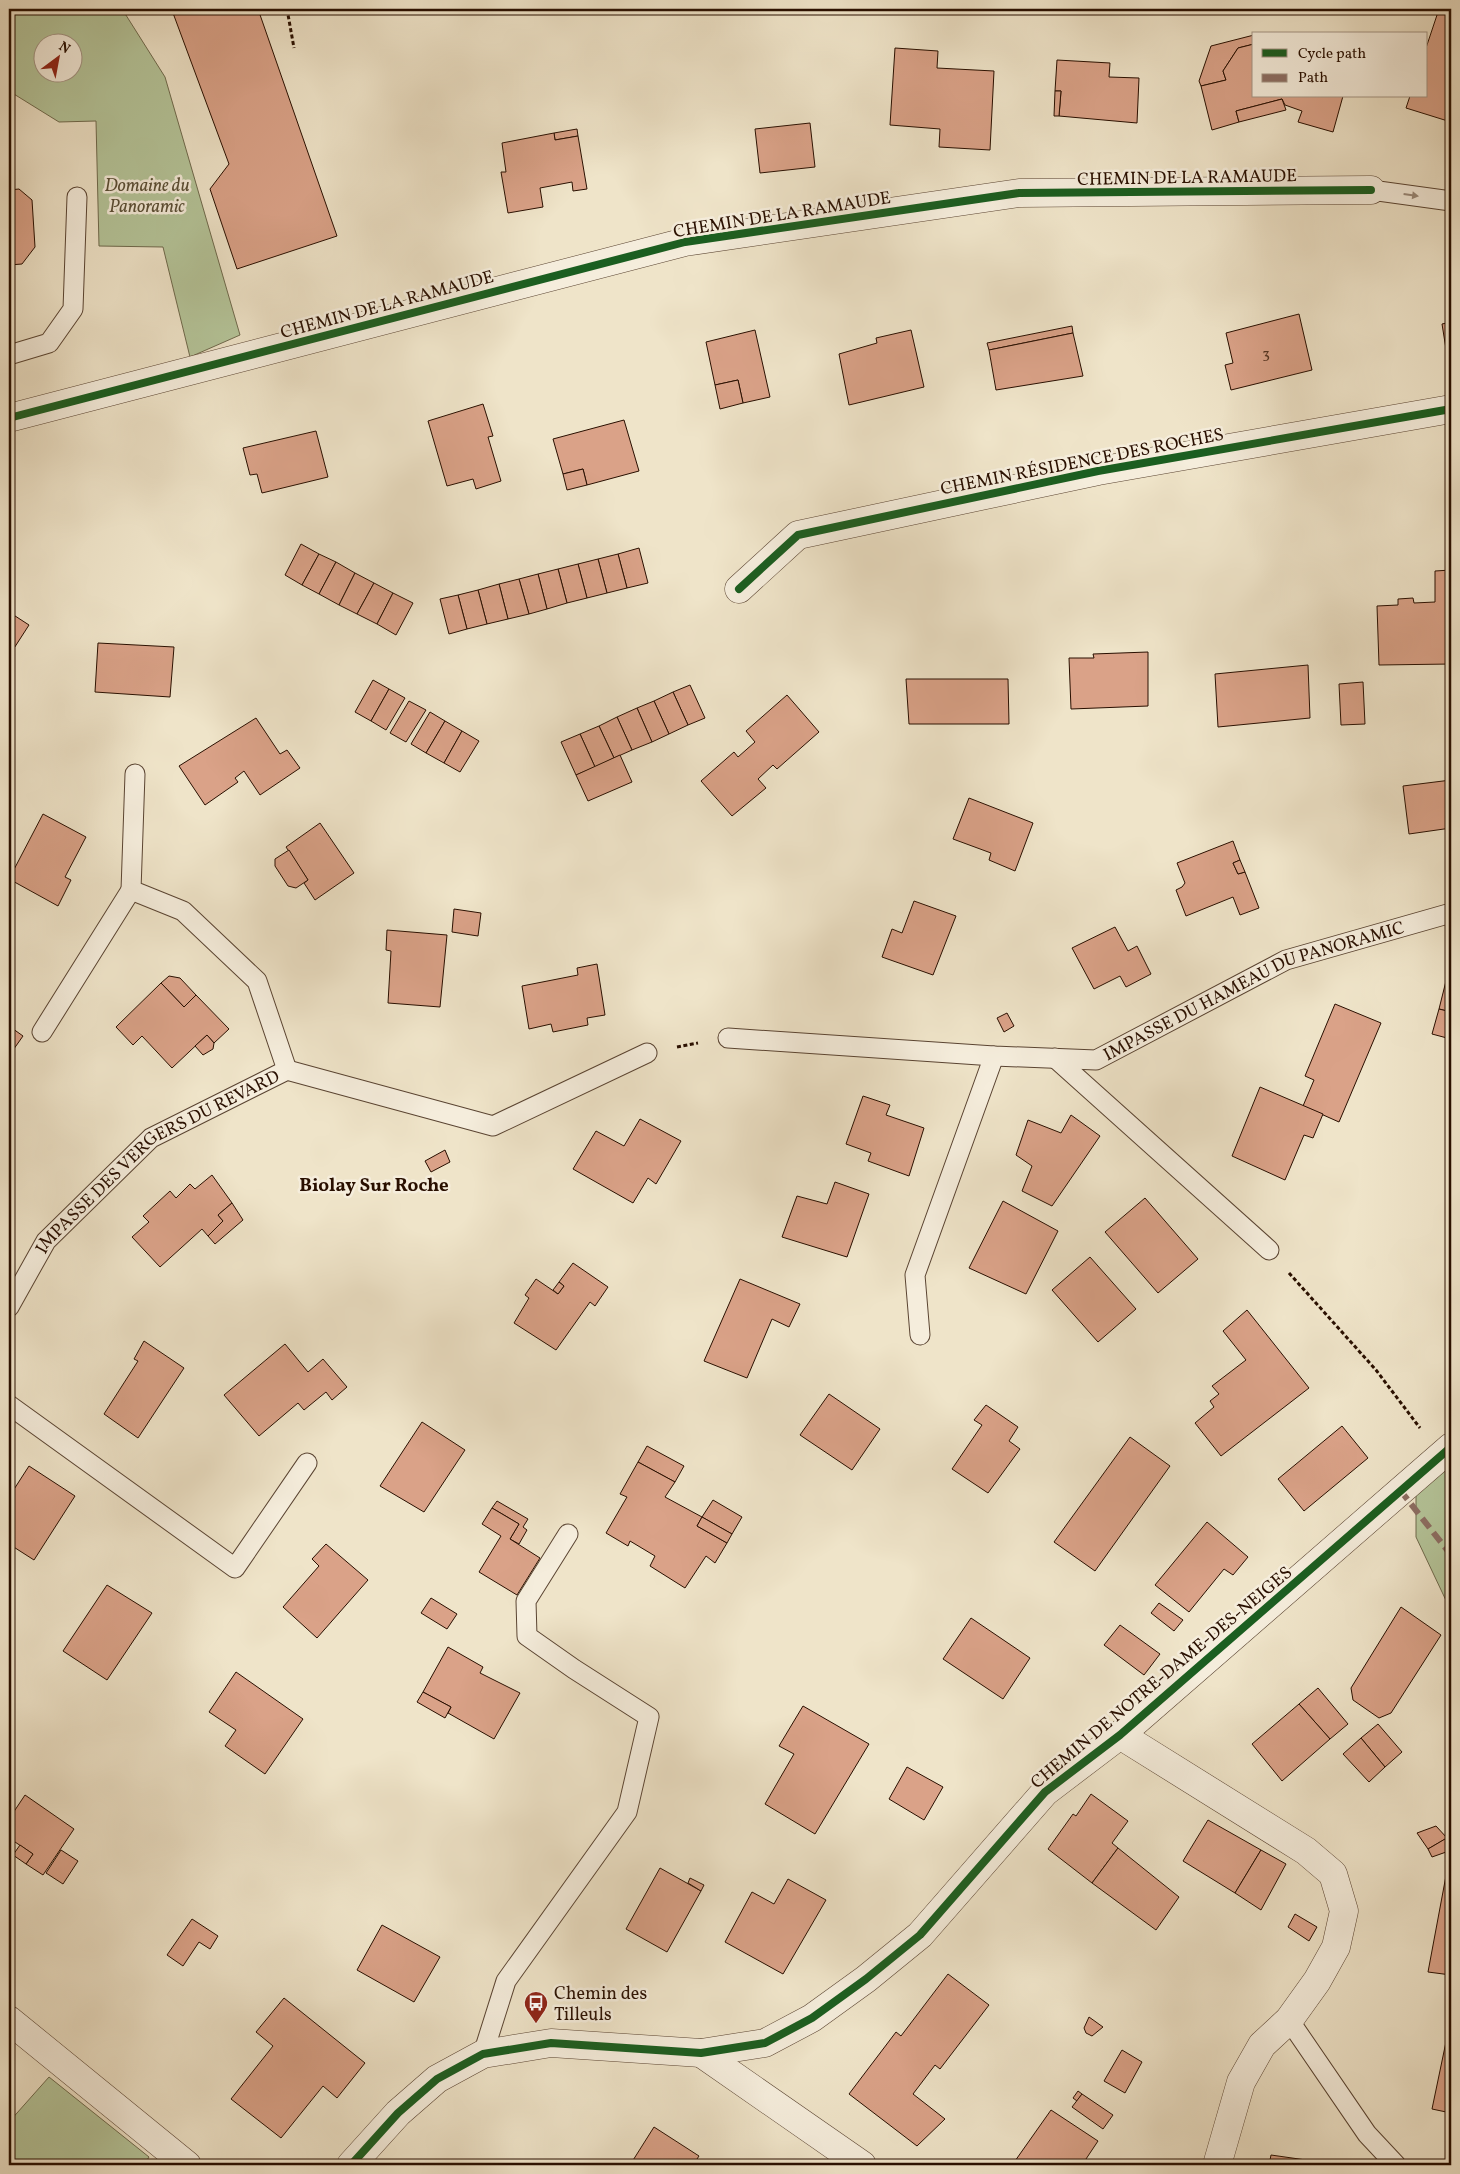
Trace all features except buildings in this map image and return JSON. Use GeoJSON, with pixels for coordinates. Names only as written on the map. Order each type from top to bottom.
{"type":"FeatureCollection","features":[{"type":"Feature","properties":{"kind":"street","name":"CHEMIN DE LA RAMAUDE"},"geometry":{"type":"LineString","coordinates":[[9,418],[685,242],[1019,193],[1372,190]]}},
{"type":"Feature","properties":{"kind":"street","name":"CHEMIN RÉSIDENCE DES ROCHES"},"geometry":{"type":"LineString","coordinates":[[739,589],[798,535],[1098,471],[1451,409]]}},
{"type":"Feature","properties":{"kind":"street","name":"CHEMIN DE NOTRE-DAME-DES-NEIGES"},"geometry":{"type":"LineString","coordinates":[[351,2165],[398,2113],[437,2079],[482,2054],[551,2043],[701,2053],[765,2043],[812,2018],[866,1979],[920,1935],[1045,1792],[1120,1735],[1446,1451]]}},
{"type":"Feature","properties":{"kind":"street"},"geometry":{"type":"LineString","coordinates":[[1120,1735],[1306,1851],[1333,1874],[1344,1911],[1336,1947],[1317,1982],[1289,2020],[1262,2045],[1241,2082],[1217,2165]]}},
{"type":"Feature","properties":{"kind":"street"},"geometry":{"type":"LineString","coordinates":[[9,2020],[187,2165]]}},
{"type":"Feature","properties":{"kind":"street"},"geometry":{"type":"LineString","coordinates":[[701,2053],[862,2165]]}},
{"type":"Feature","properties":{"kind":"lane","name":"CHEMIN DE LA RAMAUDE"},"geometry":{"type":"LineString","coordinates":[[1372,190],[1451,201]]}},
{"type":"Feature","properties":{"kind":"lane"},"geometry":{"type":"LineString","coordinates":[[9,355],[49,343],[73,309],[77,197]]}},
{"type":"Feature","properties":{"kind":"lane"},"geometry":{"type":"LineString","coordinates":[[42,1032],[131,890],[135,774]]}},
{"type":"Feature","properties":{"kind":"lane"},"geometry":{"type":"LineString","coordinates":[[131,890],[184,911],[257,981],[287,1070]]}},
{"type":"Feature","properties":{"kind":"lane","name":"IMPASSE DU HAMEAU DU PANORAMIC"},"geometry":{"type":"LineString","coordinates":[[728,1038],[994,1056],[1096,1060],[1286,960],[1451,912]]}},
{"type":"Feature","properties":{"kind":"lane","name":"IMPASSE DES VERGERS DU REVARD"},"geometry":{"type":"LineString","coordinates":[[9,1307],[46,1241],[151,1138],[287,1070],[493,1126],[647,1053]]}},
{"type":"Feature","properties":{"kind":"lane"},"geometry":{"type":"LineString","coordinates":[[920,1335],[915,1275],[994,1056]]}},
{"type":"Feature","properties":{"kind":"lane"},"geometry":{"type":"LineString","coordinates":[[1055,1058],[1269,1250]]}},
{"type":"Feature","properties":{"kind":"lane"},"geometry":{"type":"LineString","coordinates":[[9,1404],[235,1568],[307,1463]]}},
{"type":"Feature","properties":{"kind":"lane"},"geometry":{"type":"LineString","coordinates":[[482,2054],[506,1981],[627,1812],[649,1717],[574,1670],[527,1636],[526,1601],[568,1534]]}},
{"type":"Feature","properties":{"kind":"lane"},"geometry":{"type":"LineString","coordinates":[[1289,2020],[1367,2134],[1396,2165]]}},
{"type":"Feature","properties":{"kind":"path"},"geometry":{"type":"LineString","coordinates":[[286,9],[294,48]]}},
{"type":"Feature","properties":{"kind":"path"},"geometry":{"type":"LineString","coordinates":[[647,1053],[728,1038]]}},
{"type":"Feature","properties":{"kind":"path"},"geometry":{"type":"LineString","coordinates":[[1269,1250],[1446,1451]]}},
{"type":"Feature","properties":{"kind":"green space","name":"Domaine du Panoramic"},"geometry":{"type":"Polygon","coordinates":[[[9,9],[120,9],[124,12],[165,77],[240,335],[190,357],[163,247],[99,246],[96,121],[59,122],[9,91],[9,9]]]}},
{"type":"Feature","properties":{"kind":"green space"},"geometry":{"type":"Polygon","coordinates":[[[1451,1462],[1451,1611],[1416,1537],[1416,1492],[1451,1462]]]}},
{"type":"Feature","properties":{"kind":"green space"},"geometry":{"type":"Polygon","coordinates":[[[49,2077],[149,2157],[144,2165],[9,2165],[9,2122],[49,2077]]]}},
{"type":"Feature","properties":{"kind":"marked path"},"geometry":{"type":"LineString","coordinates":[[1400,1490],[1451,1555]]}},
{"type":"Feature","properties":{"kind":"cycle path"},"geometry":{"type":"LineString","coordinates":[[9,418],[685,242],[1019,193],[1371,190]]}},
{"type":"Feature","properties":{"kind":"cycle path"},"geometry":{"type":"LineString","coordinates":[[739,589],[798,535],[1098,471],[1451,409]]}},
{"type":"Feature","properties":{"kind":"cycle path"},"geometry":{"type":"LineString","coordinates":[[351,2165],[398,2113],[437,2079],[483,2054],[551,2043],[701,2053],[765,2043],[812,2018],[866,1979],[920,1935],[1045,1792],[1120,1735],[1451,1447]]}},
{"type":"Feature","properties":{"kind":"place","name":"Chemin des Tilleuls"},"geometry":{"type":"Point","coordinates":[536,2024]}},
{"type":"Feature","properties":{"kind":"district","name":"Biolay Sur Roche"},"geometry":{"type":"Point","coordinates":[374,1184]}}]}
